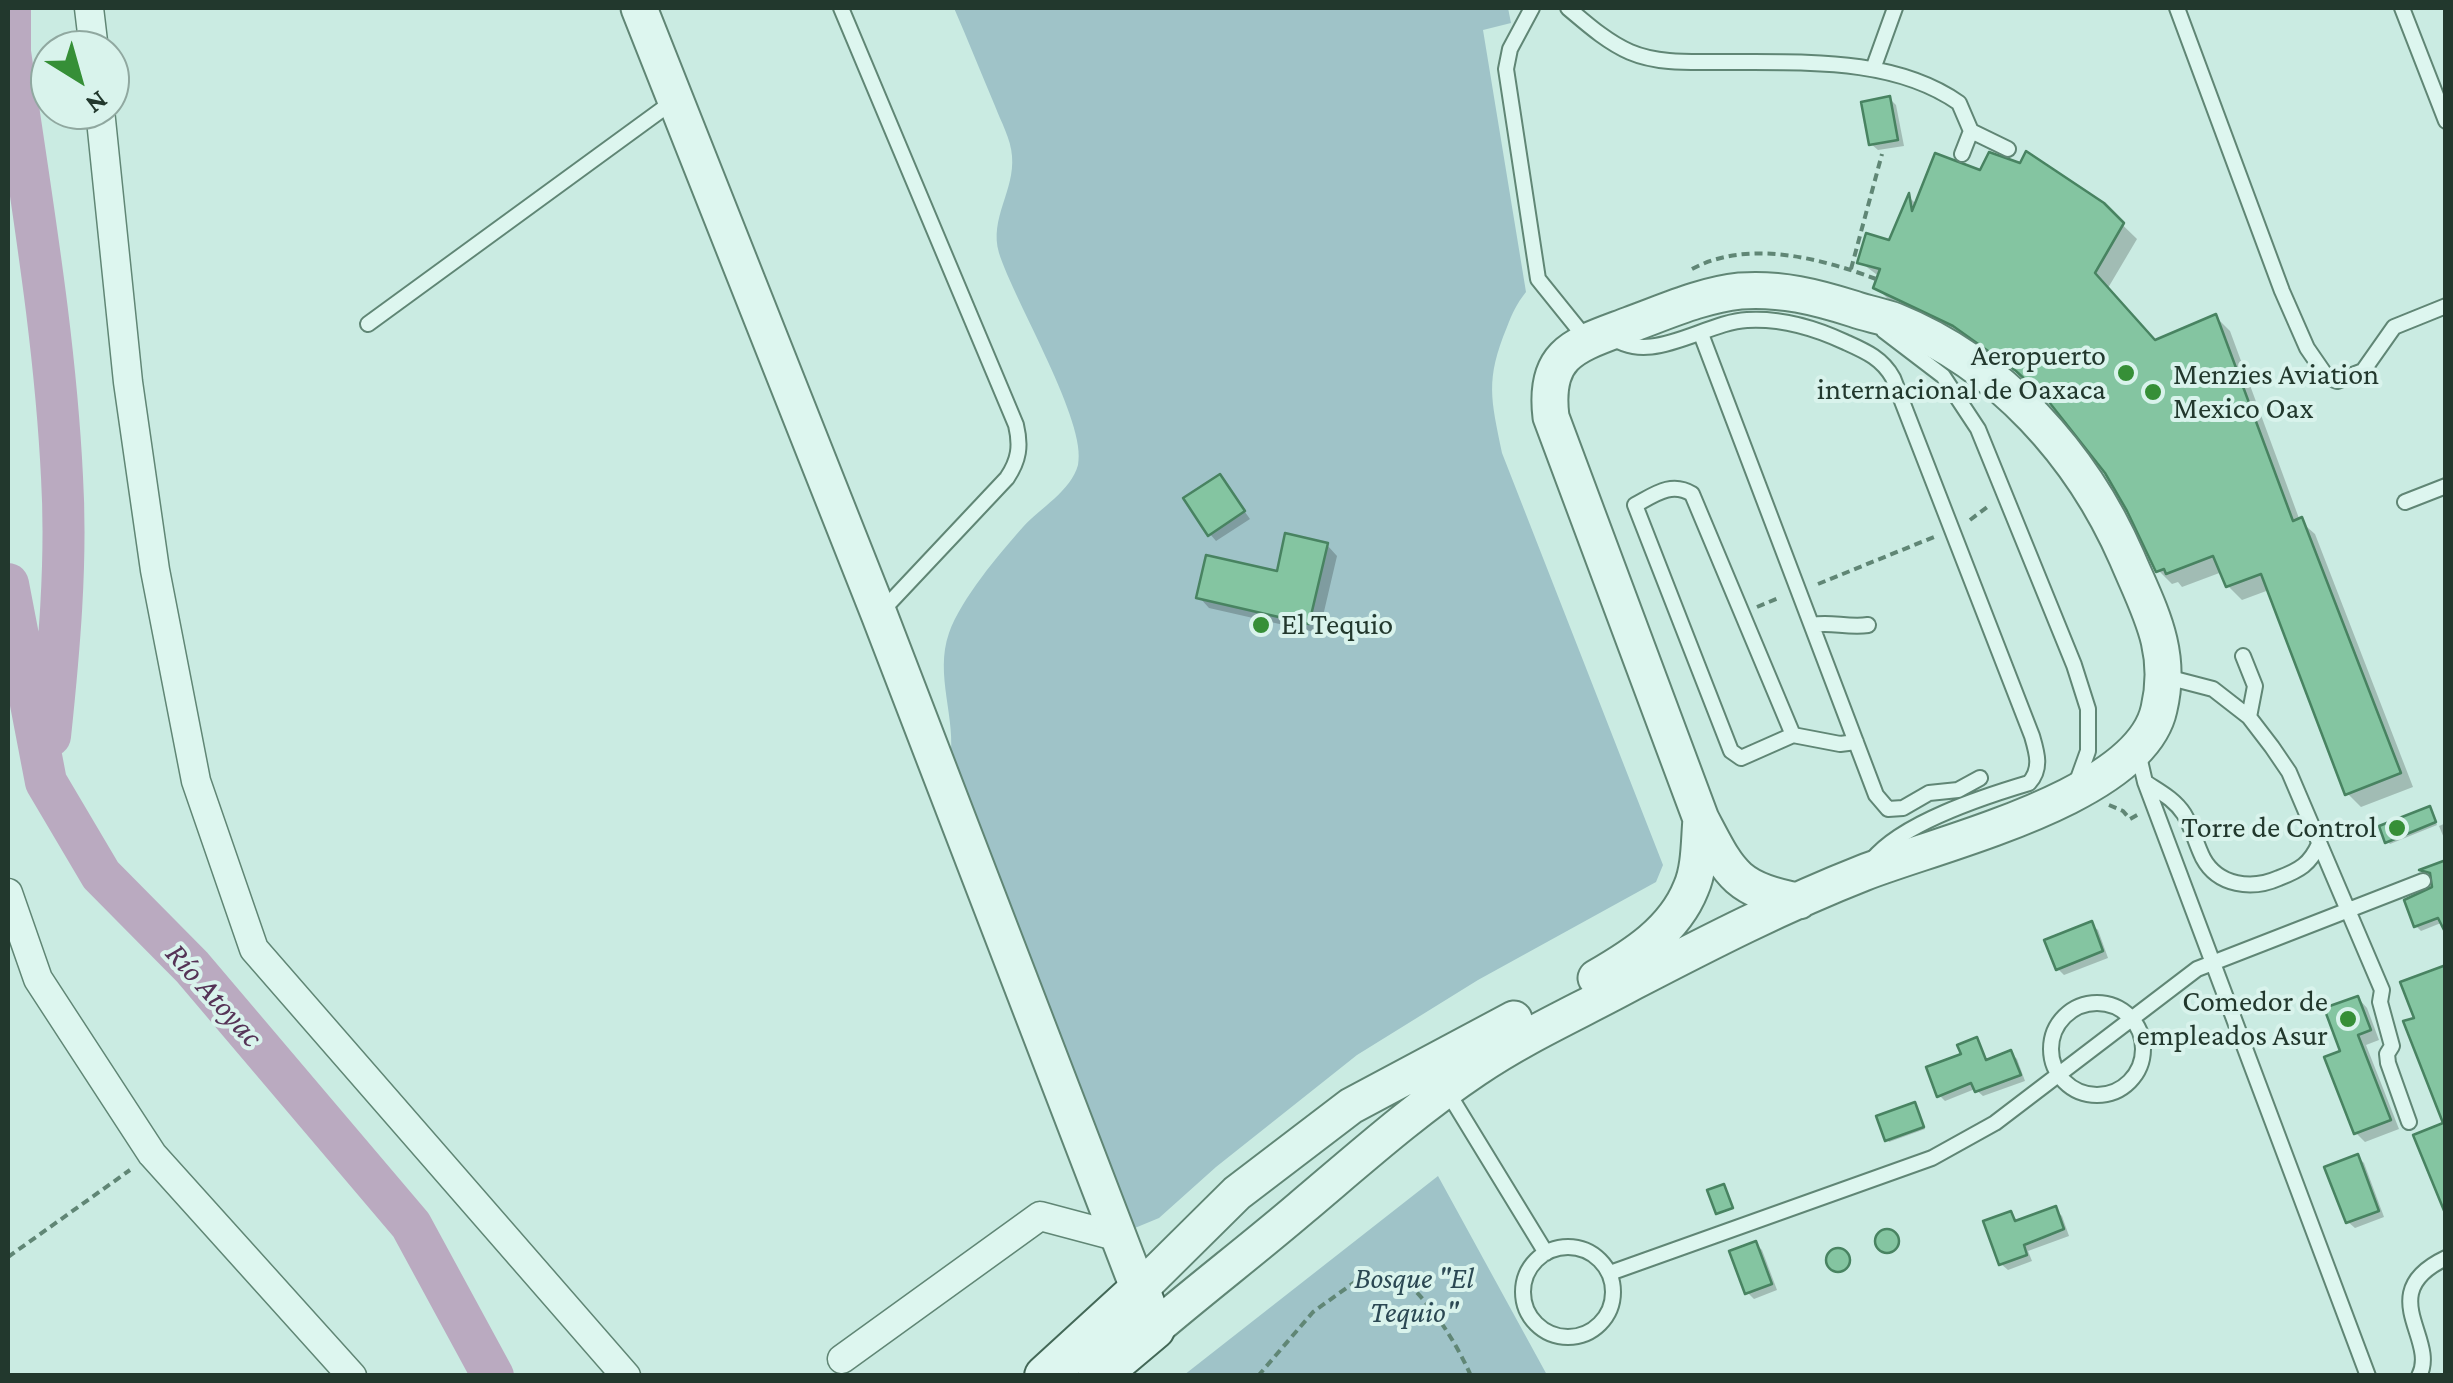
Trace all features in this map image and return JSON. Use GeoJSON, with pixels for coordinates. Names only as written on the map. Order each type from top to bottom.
{"type":"FeatureCollection","features":[{"type":"Feature","properties":{"kind":"main road"},"geometry":{"type":"LineString","coordinates":[[1045,1376],[1139,1290],[1154,1329],[1098,1376]]}},
{"type":"Feature","properties":{"kind":"street"},"geometry":{"type":"LineString","coordinates":[[639,8],[879,614],[1139,1290],[1237,1193],[1351,1106],[1588,982],[1645,946],[1676,916],[1693,885],[1702,818]]}},
{"type":"Feature","properties":{"kind":"street"},"geometry":{"type":"LineString","coordinates":[[102,130],[128,382],[155,570],[196,780],[254,950],[626,1376]]}},
{"type":"Feature","properties":{"kind":"street"},"geometry":{"type":"LineString","coordinates":[[1154,1329],[1446,1089],[1520,1040],[1700,946],[1799,901],[1861,874],[2086,802],[2142,767],[2159,711],[2161,636],[2115,532],[2057,439],[1992,380],[1953,352],[1892,320],[1798,292],[1737,292],[1686,304],[1598,337],[1554,368],[1548,392],[1551,417],[1702,818],[1727,869],[1760,891],[1799,901]]}},
{"type":"Feature","properties":{"kind":"street"},"geometry":{"type":"LineString","coordinates":[[8,893],[38,979],[152,1154],[352,1376]]}},
{"type":"Feature","properties":{"kind":"street"},"geometry":{"type":"LineString","coordinates":[[842,1359],[1040,1216],[1120,1237]]}},
{"type":"Feature","properties":{"kind":"lane"},"geometry":{"type":"LineString","coordinates":[[841,8],[1020,441],[1007,478],[879,614]]}},
{"type":"Feature","properties":{"kind":"lane"},"geometry":{"type":"LineString","coordinates":[[1532,8],[1510,50],[1506,69],[1538,279],[1598,337],[1622,346],[1701,334],[1742,320],[1768,320],[1838,338],[1886,365],[2032,736],[2038,768],[2029,784],[1940,815],[1890,841],[1861,874]]}},
{"type":"Feature","properties":{"kind":"lane"},"geometry":{"type":"LineString","coordinates":[[1568,8],[1612,42],[1650,58],[1674,62],[1816,64],[1873,70],[1909,79],[1960,103],[1970,131],[1962,154]]}},
{"type":"Feature","properties":{"kind":"lane"},"geometry":{"type":"LineString","coordinates":[[1873,70],[1895,8]]}},
{"type":"Feature","properties":{"kind":"lane"},"geometry":{"type":"LineString","coordinates":[[2176,8],[2282,291],[2307,348],[2327,378],[2337,381],[2362,372],[2394,327],[2446,306]]}},
{"type":"Feature","properties":{"kind":"lane"},"geometry":{"type":"LineString","coordinates":[[2402,8],[2446,121]]}},
{"type":"Feature","properties":{"kind":"lane"},"geometry":{"type":"LineString","coordinates":[[368,324],[675,100]]}},
{"type":"Feature","properties":{"kind":"lane"},"geometry":{"type":"LineString","coordinates":[[1970,131],[2008,149]]}},
{"type":"Feature","properties":{"kind":"lane"},"geometry":{"type":"LineString","coordinates":[[1858,310],[1942,376],[1978,429],[2074,665],[2088,709],[2086,802]]}},
{"type":"Feature","properties":{"kind":"lane"},"geometry":{"type":"LineString","coordinates":[[1701,334],[1876,796],[1888,809],[1903,808],[1929,794],[1958,790],[1980,778]]}},
{"type":"Feature","properties":{"kind":"lane"},"geometry":{"type":"LineString","coordinates":[[2405,502],[2446,486]]}},
{"type":"Feature","properties":{"kind":"lane"},"geometry":{"type":"LineString","coordinates":[[1793,735],[1692,494],[1680,488],[1667,488],[1635,505],[1731,751],[1742,758],[1793,735],[1840,744],[1856,742]]}},
{"type":"Feature","properties":{"kind":"lane"},"geometry":{"type":"LineString","coordinates":[[1812,625],[1868,625]]}},
{"type":"Feature","properties":{"kind":"lane"},"geometry":{"type":"LineString","coordinates":[[2242,656],[2255,686],[2249,717]]}},
{"type":"Feature","properties":{"kind":"lane"},"geometry":{"type":"LineString","coordinates":[[2162,676],[2213,688],[2249,717],[2288,772],[2382,990],[2380,1002],[2392,1046],[2387,1054],[2388,1063],[2409,1122]]}},
{"type":"Feature","properties":{"kind":"lane"},"geometry":{"type":"LineString","coordinates":[[2142,767],[2174,800],[2206,862],[2227,882],[2257,885],[2298,871],[2312,861],[2320,844]]}},
{"type":"Feature","properties":{"kind":"lane"},"geometry":{"type":"LineString","coordinates":[[2142,767],[2368,1376]]}},
{"type":"Feature","properties":{"kind":"lane"},"geometry":{"type":"LineString","coordinates":[[1610,1274],[1932,1158],[1995,1124],[2197,970],[2423,881]]}},
{"type":"Feature","properties":{"kind":"lane"},"geometry":{"type":"LineString","coordinates":[[2103,1002],[2134,1018],[2142,1034],[2141,1066],[2119,1090],[2104,1095],[2088,1094],[2072,1088],[2058,1075],[2051,1043],[2056,1026],[2068,1012],[2085,1004],[2103,1002]]}},
{"type":"Feature","properties":{"kind":"lane"},"geometry":{"type":"LineString","coordinates":[[1446,1089],[1546,1253]]}},
{"type":"Feature","properties":{"kind":"lane"},"geometry":{"type":"LineString","coordinates":[[1575,1247],[1601,1261],[1610,1274],[1612,1304],[1593,1330],[1578,1336],[1562,1336],[1547,1332],[1534,1322],[1523,1293],[1534,1263],[1546,1253],[1575,1247]]}},
{"type":"Feature","properties":{"kind":"lane"},"geometry":{"type":"LineString","coordinates":[[2419,1376],[2424,1357],[2408,1309],[2417,1280],[2446,1258]]}},
{"type":"Feature","properties":{"kind":"path"},"geometry":{"type":"LineString","coordinates":[[1851,269],[1882,154]]}},
{"type":"Feature","properties":{"kind":"path"},"geometry":{"type":"LineString","coordinates":[[1743,612],[1952,529],[2004,494]]}},
{"type":"Feature","properties":{"kind":"path"},"geometry":{"type":"LineString","coordinates":[[2086,802],[2111,805],[2130,819]]}},
{"type":"Feature","properties":{"kind":"path"},"geometry":{"type":"LineString","coordinates":[[8,1257],[152,1154]]}},
{"type":"Feature","properties":{"kind":"path"},"geometry":{"type":"LineString","coordinates":[[1258,1376],[1313,1312],[1366,1274],[1397,1274],[1416,1289],[1460,1352],[1471,1376]]}},
{"type":"Feature","properties":{"kind":"green space","name":"El Tequio"},"geometry":{"type":"Polygon","coordinates":[[[954,8],[1508,8],[1511,23],[1483,30],[1526,292],[1517,304],[1495,361],[1495,418],[1502,453],[1663,865],[1656,882],[1478,980],[1357,1055],[1216,1167],[1159,1218],[1130,1230],[950,761],[944,665],[949,633],[992,563],[1062,491],[1078,465],[1072,421],[999,253],[997,228],[1010,181],[1011,150],[954,8]]]}},
{"type":"Feature","properties":{"kind":"green space","name":"Bosque \"El Tequio\""},"geometry":{"type":"Polygon","coordinates":[[[1438,1176],[1547,1375],[1184,1375],[1438,1176]]]}},
{"type":"Feature","properties":{"kind":"building"},"geometry":{"type":"Polygon","coordinates":[[[1890,96],[1898,140],[1869,145],[1861,102],[1890,96]]]}},
{"type":"Feature","properties":{"kind":"building","name":"Aeropuerto internacional de Oaxaca"},"geometry":{"type":"Polygon","coordinates":[[[2026,151],[2104,203],[2124,223],[2095,273],[2155,340],[2216,314],[2293,521],[2302,517],[2401,773],[2345,795],[2261,574],[2226,587],[2213,556],[2166,574],[2164,569],[2156,572],[2105,473],[2049,402],[2016,371],[1953,326],[1873,288],[1880,269],[1857,263],[1866,233],[1889,240],[1909,193],[1912,211],[1935,153],[1980,170],[1989,152],[2020,163],[2026,151]]]}},
{"type":"Feature","properties":{"kind":"building"},"geometry":{"type":"Polygon","coordinates":[[[1220,474],[1245,511],[1208,536],[1183,498],[1220,474]]]}},
{"type":"Feature","properties":{"kind":"building"},"geometry":{"type":"Polygon","coordinates":[[[1285,533],[1328,543],[1309,624],[1196,598],[1206,555],[1277,571],[1285,533]]]}},
{"type":"Feature","properties":{"kind":"building"},"geometry":{"type":"Polygon","coordinates":[[[2430,806],[2436,822],[2385,843],[2379,826],[2430,806]]]}},
{"type":"Feature","properties":{"kind":"building"},"geometry":{"type":"Polygon","coordinates":[[[2446,860],[2446,934],[2438,918],[2414,927],[2404,900],[2432,887],[2430,873],[2419,870],[2446,860]]]}},
{"type":"Feature","properties":{"kind":"building"},"geometry":{"type":"Polygon","coordinates":[[[2092,921],[2103,951],[2056,970],[2044,940],[2092,921]]]}},
{"type":"Feature","properties":{"kind":"building"},"geometry":{"type":"Polygon","coordinates":[[[2446,965],[2445,1213],[2413,1135],[2443,1123],[2403,1021],[2414,1018],[2400,982],[2446,965]]]}},
{"type":"Feature","properties":{"kind":"building"},"geometry":{"type":"Polygon","coordinates":[[[2358,996],[2371,1030],[2358,1035],[2391,1120],[2354,1134],[2324,1057],[2340,1051],[2324,1008],[2358,996]]]}},
{"type":"Feature","properties":{"kind":"building"},"geometry":{"type":"Polygon","coordinates":[[[1977,1037],[1986,1060],[2011,1050],[2021,1075],[1975,1092],[1971,1083],[1937,1097],[1926,1067],[1961,1054],[1957,1045],[1977,1037]]]}},
{"type":"Feature","properties":{"kind":"building"},"geometry":{"type":"Polygon","coordinates":[[[1915,1102],[1924,1127],[1885,1141],[1876,1116],[1915,1102]]]}},
{"type":"Feature","properties":{"kind":"building"},"geometry":{"type":"Polygon","coordinates":[[[2358,1154],[2379,1211],[2346,1223],[2324,1167],[2358,1154]]]}},
{"type":"Feature","properties":{"kind":"building"},"geometry":{"type":"Polygon","coordinates":[[[1724,1184],[1733,1208],[1716,1214],[1707,1190],[1724,1184]]]}},
{"type":"Feature","properties":{"kind":"building"},"geometry":{"type":"Polygon","coordinates":[[[2056,1206],[2064,1229],[2024,1245],[2027,1255],[1999,1265],[1983,1221],[2011,1211],[2015,1221],[2056,1206]]]}},
{"type":"Feature","properties":{"kind":"building"},"geometry":{"type":"Polygon","coordinates":[[[1887,1229],[1899,1241],[1887,1253],[1875,1241],[1887,1229]]]}},
{"type":"Feature","properties":{"kind":"building"},"geometry":{"type":"Polygon","coordinates":[[[1756,1241],[1772,1284],[1745,1294],[1729,1251],[1756,1241]]]}},
{"type":"Feature","properties":{"kind":"building"},"geometry":{"type":"Polygon","coordinates":[[[1838,1248],[1850,1260],[1838,1272],[1826,1260],[1838,1248]]]}},
{"type":"Feature","properties":{"kind":"waterway"},"geometry":{"type":"LineString","coordinates":[[10,8],[10,52],[48,317],[62,477],[63,574],[50,736]]}},
{"type":"Feature","properties":{"kind":"waterway","name":"Río Atoyac"},"geometry":{"type":"LineString","coordinates":[[8,584],[46,782],[101,875],[192,967],[411,1225],[493,1376]]}},
{"type":"Feature","properties":{"kind":"place","name":"Aeropuerto internacional de Oaxaca"},"geometry":{"type":"Point","coordinates":[2126,373]}},
{"type":"Feature","properties":{"kind":"place","name":"Menzies Aviation Mexico Oax"},"geometry":{"type":"Point","coordinates":[2153,392]}},
{"type":"Feature","properties":{"kind":"place","name":"El Tequio"},"geometry":{"type":"Point","coordinates":[1261,625]}},
{"type":"Feature","properties":{"kind":"place","name":"Torre de Control"},"geometry":{"type":"Point","coordinates":[2397,828]}},
{"type":"Feature","properties":{"kind":"place","name":"Comedor de empleados Asur"},"geometry":{"type":"Point","coordinates":[2348,1019]}}]}
